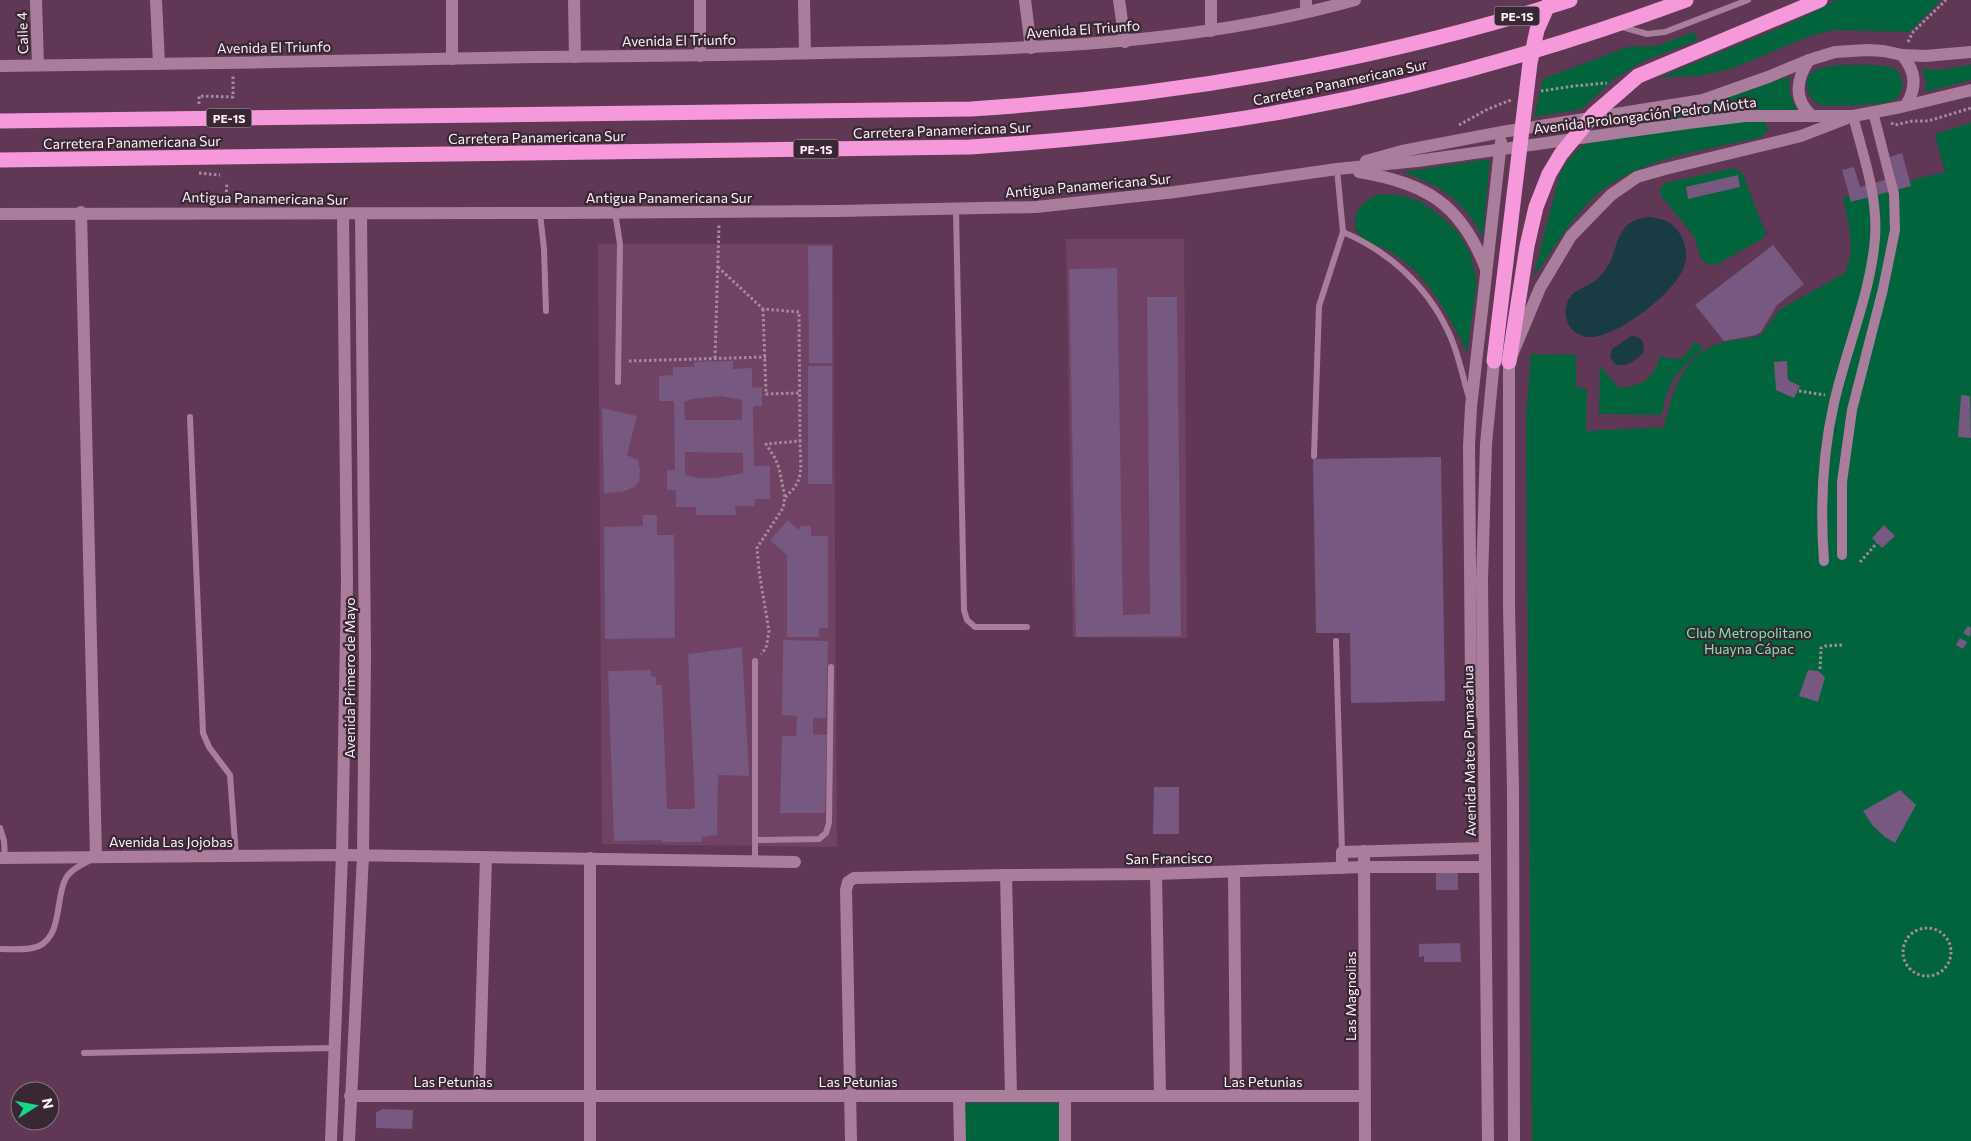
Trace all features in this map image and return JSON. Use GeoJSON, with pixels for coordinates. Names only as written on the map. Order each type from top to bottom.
{"type":"FeatureCollection","features":[{"type":"Feature","properties":{"kind":"highway"},"geometry":{"type":"LineString","coordinates":[[1494,361],[1530,63],[1542,18],[1551,0]]}},
{"type":"Feature","properties":{"kind":"highway","name":"Carretera Panamericana Sur"},"geometry":{"type":"LineString","coordinates":[[0,121],[971,109],[1053,104],[1209,84],[1331,63],[1465,30],[1570,0]]}},
{"type":"Feature","properties":{"kind":"highway","name":"Carretera Panamericana Sur"},"geometry":{"type":"LineString","coordinates":[[0,160],[970,147],[1055,142],[1215,123],[1337,102],[1548,48],[1686,0]]}},
{"type":"Feature","properties":{"kind":"highway"},"geometry":{"type":"LineString","coordinates":[[1510,362],[1526,246],[1536,207],[1549,174],[1561,154],[1586,123],[1612,97],[1638,76],[1820,0]]}},
{"type":"Feature","properties":{"kind":"street","name":"Calle 4"},"geometry":{"type":"LineString","coordinates":[[36,0],[38,65]]}},
{"type":"Feature","properties":{"kind":"street"},"geometry":{"type":"LineString","coordinates":[[156,0],[159,64]]}},
{"type":"Feature","properties":{"kind":"street"},"geometry":{"type":"LineString","coordinates":[[452,0],[452,59]]}},
{"type":"Feature","properties":{"kind":"street"},"geometry":{"type":"LineString","coordinates":[[574,0],[575,57]]}},
{"type":"Feature","properties":{"kind":"street"},"geometry":{"type":"LineString","coordinates":[[700,0],[700,56]]}},
{"type":"Feature","properties":{"kind":"street"},"geometry":{"type":"LineString","coordinates":[[804,0],[805,53]]}},
{"type":"Feature","properties":{"kind":"street"},"geometry":{"type":"LineString","coordinates":[[1025,0],[1031,48]]}},
{"type":"Feature","properties":{"kind":"street"},"geometry":{"type":"LineString","coordinates":[[1119,0],[1125,42]]}},
{"type":"Feature","properties":{"kind":"street"},"geometry":{"type":"LineString","coordinates":[[1211,0],[1211,31]]}},
{"type":"Feature","properties":{"kind":"street","name":"Avenida El Triunfo"},"geometry":{"type":"LineString","coordinates":[[0,66],[700,56],[1031,48],[1125,42],[1211,31],[1306,6],[1354,0]]}},
{"type":"Feature","properties":{"kind":"street","name":"Avenida Prolongación Pedro Miotta"},"geometry":{"type":"LineString","coordinates":[[1502,132],[1703,100],[1835,52],[1850,50],[1884,51],[1902,55],[1944,55],[1971,52]]}},
{"type":"Feature","properties":{"kind":"street"},"geometry":{"type":"LineString","coordinates":[[1902,55],[1908,62],[1914,79],[1911,97],[1906,106]]}},
{"type":"Feature","properties":{"kind":"street"},"geometry":{"type":"LineString","coordinates":[[1809,60],[1800,76],[1798,93],[1800,103],[1810,114]]}},
{"type":"Feature","properties":{"kind":"street","name":"Avenida Prolongación Pedro Miotta"},"geometry":{"type":"LineString","coordinates":[[1501,148],[1745,116],[1810,114],[1853,116],[1906,106],[1971,90]]}},
{"type":"Feature","properties":{"kind":"street"},"geometry":{"type":"LineString","coordinates":[[1842,555],[1842,482],[1852,410],[1883,289],[1894,230],[1894,194],[1873,112]]}},
{"type":"Feature","properties":{"kind":"street"},"geometry":{"type":"LineString","coordinates":[[1514,1141],[1513,789],[1509,588],[1510,362],[1540,288],[1562,250],[1571,236],[1611,195],[1637,177],[1801,136],[1853,116],[1873,192],[1875,238],[1869,276],[1835,397],[1822,479],[1824,561]]}},
{"type":"Feature","properties":{"kind":"street"},"geometry":{"type":"LineString","coordinates":[[1484,736],[1471,682],[1469,446],[1471,407],[1502,132]]}},
{"type":"Feature","properties":{"kind":"street","name":"Antigua Panamericana Sur"},"geometry":{"type":"LineString","coordinates":[[1337,169],[1402,151],[1502,132]]}},
{"type":"Feature","properties":{"kind":"street","name":"Antigua Panamericana Sur"},"geometry":{"type":"LineString","coordinates":[[0,214],[81,212],[540,213],[1036,207],[1166,193],[1337,169],[1417,161],[1501,148]]}},
{"type":"Feature","properties":{"kind":"street"},"geometry":{"type":"LineString","coordinates":[[1337,169],[1386,177],[1413,186],[1439,199],[1458,218],[1470,235],[1478,248],[1487,272]]}},
{"type":"Feature","properties":{"kind":"street"},"geometry":{"type":"LineString","coordinates":[[81,212],[96,857]]}},
{"type":"Feature","properties":{"kind":"street","name":"Avenida Primero de Mayo"},"geometry":{"type":"LineString","coordinates":[[331,1141],[342,855],[346,582],[342,214]]}},
{"type":"Feature","properties":{"kind":"street","name":"Avenida Primero de Mayo"},"geometry":{"type":"LineString","coordinates":[[349,1141],[363,855],[365,657],[361,214]]}},
{"type":"Feature","properties":{"kind":"street","name":"Avenida Mateo Pumacahua"},"geometry":{"type":"LineString","coordinates":[[1488,1141],[1482,571],[1486,444],[1494,361]]}},
{"type":"Feature","properties":{"kind":"street"},"geometry":{"type":"LineString","coordinates":[[1342,868],[1342,852],[1485,848]]}},
{"type":"Feature","properties":{"kind":"street","name":"Las Magnolias"},"geometry":{"type":"LineString","coordinates":[[1364,851],[1365,1141]]}},
{"type":"Feature","properties":{"kind":"street","name":"Avenida Las Jojobas"},"geometry":{"type":"LineString","coordinates":[[3,858],[363,855],[795,862]]}},
{"type":"Feature","properties":{"kind":"street"},"geometry":{"type":"LineString","coordinates":[[479,1096],[486,857]]}},
{"type":"Feature","properties":{"kind":"street"},"geometry":{"type":"LineString","coordinates":[[590,858],[590,1141]]}},
{"type":"Feature","properties":{"kind":"street","name":"San Francisco"},"geometry":{"type":"LineString","coordinates":[[850,1096],[846,890],[848,882],[854,878],[1156,874],[1364,867],[1485,866]]}},
{"type":"Feature","properties":{"kind":"street"},"geometry":{"type":"LineString","coordinates":[[1234,872],[1236,1096]]}},
{"type":"Feature","properties":{"kind":"street"},"geometry":{"type":"LineString","coordinates":[[1156,874],[1160,1096]]}},
{"type":"Feature","properties":{"kind":"street"},"geometry":{"type":"LineString","coordinates":[[1006,875],[1011,1096]]}},
{"type":"Feature","properties":{"kind":"street","name":"Las Petunias"},"geometry":{"type":"LineString","coordinates":[[350,1096],[1365,1096]]}},
{"type":"Feature","properties":{"kind":"street"},"geometry":{"type":"LineString","coordinates":[[850,1096],[851,1141]]}},
{"type":"Feature","properties":{"kind":"street"},"geometry":{"type":"LineString","coordinates":[[960,1096],[960,1141]]}},
{"type":"Feature","properties":{"kind":"street"},"geometry":{"type":"LineString","coordinates":[[1065,1096],[1065,1141]]}},
{"type":"Feature","properties":{"kind":"lane"},"geometry":{"type":"LineString","coordinates":[[1618,25],[1641,33],[1665,32],[1748,0]]}},
{"type":"Feature","properties":{"kind":"lane"},"geometry":{"type":"LineString","coordinates":[[1314,456],[1318,306],[1344,232],[1337,169]]}},
{"type":"Feature","properties":{"kind":"lane"},"geometry":{"type":"LineString","coordinates":[[956,209],[964,610],[967,620],[975,627],[1027,627]]}},
{"type":"Feature","properties":{"kind":"lane"},"geometry":{"type":"LineString","coordinates":[[615,212],[620,244],[618,382]]}},
{"type":"Feature","properties":{"kind":"lane"},"geometry":{"type":"LineString","coordinates":[[540,213],[544,249],[546,311]]}},
{"type":"Feature","properties":{"kind":"lane"},"geometry":{"type":"LineString","coordinates":[[1344,232],[1399,266],[1416,281],[1434,305],[1448,330],[1471,407]]}},
{"type":"Feature","properties":{"kind":"lane"},"geometry":{"type":"LineString","coordinates":[[190,417],[203,733],[209,747],[230,775],[236,856]]}},
{"type":"Feature","properties":{"kind":"lane"},"geometry":{"type":"LineString","coordinates":[[1336,641],[1342,852]]}},
{"type":"Feature","properties":{"kind":"lane"},"geometry":{"type":"LineString","coordinates":[[755,662],[755,861]]}},
{"type":"Feature","properties":{"kind":"lane"},"geometry":{"type":"LineString","coordinates":[[755,840],[819,839],[826,833],[829,823],[831,668]]}},
{"type":"Feature","properties":{"kind":"lane"},"geometry":{"type":"LineString","coordinates":[[0,828],[4,841],[3,858]]}},
{"type":"Feature","properties":{"kind":"lane"},"geometry":{"type":"LineString","coordinates":[[0,949],[29,949],[40,946],[48,938],[54,927],[66,878],[74,870],[96,857]]}},
{"type":"Feature","properties":{"kind":"lane"},"geometry":{"type":"LineString","coordinates":[[84,1053],[334,1048]]}},
{"type":"Feature","properties":{"kind":"path"},"geometry":{"type":"LineString","coordinates":[[1902,55],[1913,32],[1946,0]]}},
{"type":"Feature","properties":{"kind":"path"},"geometry":{"type":"LineString","coordinates":[[199,96],[233,97],[233,75]]}},
{"type":"Feature","properties":{"kind":"path"},"geometry":{"type":"LineString","coordinates":[[1532,93],[1555,88],[1608,83]]}},
{"type":"Feature","properties":{"kind":"path"},"geometry":{"type":"LineString","coordinates":[[1454,141],[1452,129],[1488,109],[1517,98]]}},
{"type":"Feature","properties":{"kind":"path"},"geometry":{"type":"LineString","coordinates":[[199,174],[220,175]]}},
{"type":"Feature","properties":{"kind":"path"},"geometry":{"type":"LineString","coordinates":[[226,197],[227,182]]}},
{"type":"Feature","properties":{"kind":"path"},"geometry":{"type":"LineString","coordinates":[[715,358],[718,211]]}},
{"type":"Feature","properties":{"kind":"path"},"geometry":{"type":"LineString","coordinates":[[718,267],[763,309],[799,312],[800,479],[795,489],[785,497]]}},
{"type":"Feature","properties":{"kind":"path"},"geometry":{"type":"LineString","coordinates":[[763,309],[766,394],[800,393]]}},
{"type":"Feature","properties":{"kind":"path"},"geometry":{"type":"LineString","coordinates":[[619,362],[766,357]]}},
{"type":"Feature","properties":{"kind":"path"},"geometry":{"type":"LineString","coordinates":[[1799,391],[1835,397]]}},
{"type":"Feature","properties":{"kind":"path"},"geometry":{"type":"LineString","coordinates":[[755,662],[766,648],[769,631],[758,570],[757,548],[783,508],[785,497],[777,463],[766,444],[800,441]]}},
{"type":"Feature","properties":{"kind":"path"},"geometry":{"type":"LineString","coordinates":[[1860,562],[1877,543]]}},
{"type":"Feature","properties":{"kind":"path"},"geometry":{"type":"LineString","coordinates":[[1820,669],[1819,650],[1825,646],[1842,645]]}},
{"type":"Feature","properties":{"kind":"path"},"geometry":{"type":"LineString","coordinates":[[1929,927],[1942,933],[1947,939],[1950,946],[1950,957],[1944,969],[1937,974],[1920,975],[1907,966],[1902,950],[1908,936],[1914,931],[1929,927]]}},
{"type":"Feature","properties":{"kind":"shaded area"},"geometry":{"type":"Polygon","coordinates":[[[1648,217],[1658,218],[1677,230],[1686,250],[1684,267],[1670,288],[1658,300],[1631,320],[1605,334],[1586,337],[1578,334],[1570,327],[1566,319],[1568,300],[1574,293],[1595,281],[1602,274],[1612,257],[1622,231],[1636,220],[1648,217]]]}},
{"type":"Feature","properties":{"kind":"shaded area"},"geometry":{"type":"Polygon","coordinates":[[[1066,239],[1184,239],[1187,638],[1073,637],[1066,239]]]}},
{"type":"Feature","properties":{"kind":"shaded area"},"geometry":{"type":"Polygon","coordinates":[[[598,244],[833,244],[837,847],[602,844],[598,244]]]}},
{"type":"Feature","properties":{"kind":"shaded area"},"geometry":{"type":"Polygon","coordinates":[[[1631,336],[1641,339],[1644,344],[1642,354],[1626,364],[1615,364],[1610,357],[1612,349],[1631,336]]]}},
{"type":"Feature","properties":{"kind":"green space"},"geometry":{"type":"Polygon","coordinates":[[[1837,0],[1941,0],[1910,32],[1832,30],[1810,36],[1731,69],[1699,76],[1660,77],[1787,25],[1837,0]]]}},
{"type":"Feature","properties":{"kind":"green space"},"geometry":{"type":"Polygon","coordinates":[[[1694,32],[1698,40],[1644,61],[1614,79],[1582,109],[1534,117],[1543,79],[1627,47],[1657,46],[1694,32]]]}},
{"type":"Feature","properties":{"kind":"green space"},"geometry":{"type":"Polygon","coordinates":[[[1840,65],[1891,67],[1897,71],[1902,79],[1901,93],[1898,97],[1889,102],[1827,106],[1817,103],[1808,92],[1807,81],[1811,74],[1818,69],[1840,65]]]}},
{"type":"Feature","properties":{"kind":"green space"},"geometry":{"type":"Polygon","coordinates":[[[1971,65],[1971,80],[1925,92],[1926,81],[1922,69],[1938,70],[1971,65]]]}},
{"type":"Feature","properties":{"kind":"green space"},"geometry":{"type":"Polygon","coordinates":[[[1790,76],[1790,94],[1798,111],[1636,124],[1707,105],[1790,76]]]}},
{"type":"Feature","properties":{"kind":"green space"},"geometry":{"type":"Polygon","coordinates":[[[1765,120],[1768,130],[1762,137],[1672,158],[1629,174],[1609,185],[1592,199],[1576,217],[1533,278],[1560,174],[1575,152],[1582,146],[1712,124],[1765,120]]]}},
{"type":"Feature","properties":{"kind":"green space","name":"Club Metropolitano Huayna Cápac"},"geometry":{"type":"Polygon","coordinates":[[[1971,123],[1971,1141],[1532,1141],[1526,420],[1531,354],[1576,355],[1576,387],[1587,389],[1586,431],[1664,427],[1680,378],[1695,358],[1705,350],[1718,344],[1760,336],[1779,310],[1845,273],[1851,245],[1843,197],[1945,172],[1935,134],[1971,123]]]}},
{"type":"Feature","properties":{"kind":"green space"},"geometry":{"type":"Polygon","coordinates":[[[1490,159],[1483,237],[1467,213],[1450,195],[1428,182],[1402,172],[1490,159]]]}},
{"type":"Feature","properties":{"kind":"green space"},"geometry":{"type":"Polygon","coordinates":[[[1737,169],[1743,174],[1766,234],[1762,239],[1716,265],[1708,264],[1701,259],[1694,236],[1661,196],[1660,189],[1665,183],[1737,169]]]}},
{"type":"Feature","properties":{"kind":"green space"},"geometry":{"type":"Polygon","coordinates":[[[1379,194],[1398,195],[1420,201],[1441,216],[1458,232],[1470,253],[1477,282],[1467,353],[1445,310],[1427,284],[1404,261],[1391,252],[1363,239],[1356,230],[1355,223],[1358,210],[1367,200],[1379,194]]]}},
{"type":"Feature","properties":{"kind":"green space"},"geometry":{"type":"Polygon","coordinates":[[[1695,341],[1703,349],[1687,363],[1670,385],[1662,415],[1599,414],[1600,366],[1618,387],[1633,386],[1640,384],[1651,375],[1655,370],[1660,355],[1672,359],[1681,358],[1688,352],[1695,341]]]}},
{"type":"Feature","properties":{"kind":"green space"},"geometry":{"type":"Polygon","coordinates":[[[964,1103],[1061,1103],[1061,1141],[964,1141],[964,1103]]]}},
{"type":"Feature","properties":{"kind":"building"},"geometry":{"type":"Polygon","coordinates":[[[1902,153],[1911,186],[1851,202],[1842,170],[1854,167],[1860,187],[1895,177],[1890,157],[1902,153]]]}},
{"type":"Feature","properties":{"kind":"building"},"geometry":{"type":"Polygon","coordinates":[[[1738,175],[1740,187],[1688,199],[1686,187],[1738,175]]]}},
{"type":"Feature","properties":{"kind":"building"},"geometry":{"type":"Polygon","coordinates":[[[1773,245],[1804,284],[1777,305],[1761,332],[1756,335],[1724,341],[1695,305],[1773,245]]]}},
{"type":"Feature","properties":{"kind":"building"},"geometry":{"type":"Polygon","coordinates":[[[808,246],[832,246],[832,363],[809,363],[808,246]]]}},
{"type":"Feature","properties":{"kind":"building"},"geometry":{"type":"Polygon","coordinates":[[[1117,268],[1123,615],[1150,614],[1147,297],[1177,297],[1181,636],[1076,637],[1069,269],[1117,268]]]}},
{"type":"Feature","properties":{"kind":"building"},"geometry":{"type":"Polygon","coordinates":[[[733,361],[733,369],[752,368],[752,388],[762,387],[762,406],[753,406],[754,466],[770,466],[770,499],[755,499],[755,506],[735,506],[736,515],[696,515],[696,507],[676,507],[676,490],[667,490],[667,470],[675,470],[674,401],[659,401],[659,376],[673,375],[673,367],[694,367],[694,362],[733,361]],[[720,396],[691,399],[684,402],[685,420],[742,420],[742,400],[720,396]],[[685,452],[685,475],[698,478],[715,478],[743,473],[743,453],[685,452]]]}},
{"type":"Feature","properties":{"kind":"building"},"geometry":{"type":"Polygon","coordinates":[[[1787,361],[1788,380],[1800,386],[1794,398],[1776,390],[1774,362],[1787,361]]]}},
{"type":"Feature","properties":{"kind":"building"},"geometry":{"type":"Polygon","coordinates":[[[808,366],[832,366],[832,484],[808,484],[808,366]]]}},
{"type":"Feature","properties":{"kind":"building"},"geometry":{"type":"Polygon","coordinates":[[[1961,395],[1970,396],[1971,438],[1958,437],[1961,395]]]}},
{"type":"Feature","properties":{"kind":"building"},"geometry":{"type":"Polygon","coordinates":[[[602,408],[637,416],[627,455],[638,460],[639,482],[634,487],[622,492],[604,493],[602,408]]]}},
{"type":"Feature","properties":{"kind":"building"},"geometry":{"type":"Polygon","coordinates":[[[1441,457],[1445,701],[1351,703],[1350,633],[1316,633],[1313,459],[1441,457]]]}},
{"type":"Feature","properties":{"kind":"building"},"geometry":{"type":"Polygon","coordinates":[[[643,515],[657,515],[657,535],[674,535],[675,638],[605,639],[604,527],[643,526],[643,515]]]}},
{"type":"Feature","properties":{"kind":"building"},"geometry":{"type":"Polygon","coordinates":[[[788,520],[799,530],[801,526],[811,526],[811,536],[828,536],[828,628],[819,628],[819,637],[787,637],[787,555],[770,540],[788,520]]]}},
{"type":"Feature","properties":{"kind":"building"},"geometry":{"type":"Polygon","coordinates":[[[1884,525],[1895,536],[1882,548],[1872,538],[1884,525]]]}},
{"type":"Feature","properties":{"kind":"building"},"geometry":{"type":"Polygon","coordinates":[[[1968,626],[1971,628],[1970,637],[1963,633],[1968,626]]]}},
{"type":"Feature","properties":{"kind":"building"},"geometry":{"type":"Polygon","coordinates":[[[1960,638],[1967,642],[1963,649],[1956,645],[1960,638]]]}},
{"type":"Feature","properties":{"kind":"building"},"geometry":{"type":"Polygon","coordinates":[[[783,640],[828,641],[826,718],[813,718],[813,734],[827,735],[825,813],[780,813],[782,736],[796,736],[797,716],[782,715],[783,640]]]}},
{"type":"Feature","properties":{"kind":"building"},"geometry":{"type":"Polygon","coordinates":[[[742,647],[749,776],[718,775],[717,835],[702,837],[702,842],[662,842],[662,840],[614,841],[608,671],[651,670],[651,676],[656,677],[656,685],[662,685],[667,809],[693,809],[695,805],[688,654],[742,647]]]}},
{"type":"Feature","properties":{"kind":"building"},"geometry":{"type":"Polygon","coordinates":[[[1808,670],[1818,671],[1825,677],[1818,702],[1799,696],[1808,670]]]}},
{"type":"Feature","properties":{"kind":"building"},"geometry":{"type":"Polygon","coordinates":[[[1154,787],[1179,787],[1179,834],[1153,834],[1154,787]]]}},
{"type":"Feature","properties":{"kind":"building"},"geometry":{"type":"Polygon","coordinates":[[[1900,790],[1916,805],[1895,843],[1873,826],[1863,811],[1900,790]]]}},
{"type":"Feature","properties":{"kind":"building"},"geometry":{"type":"Polygon","coordinates":[[[1436,868],[1458,871],[1458,890],[1436,890],[1436,868]]]}},
{"type":"Feature","properties":{"kind":"building"},"geometry":{"type":"Polygon","coordinates":[[[1460,943],[1461,962],[1424,962],[1424,956],[1419,957],[1419,944],[1460,943]]]}},
{"type":"Feature","properties":{"kind":"building"},"geometry":{"type":"Polygon","coordinates":[[[382,1109],[413,1110],[412,1129],[376,1128],[376,1113],[382,1109]]]}}]}
